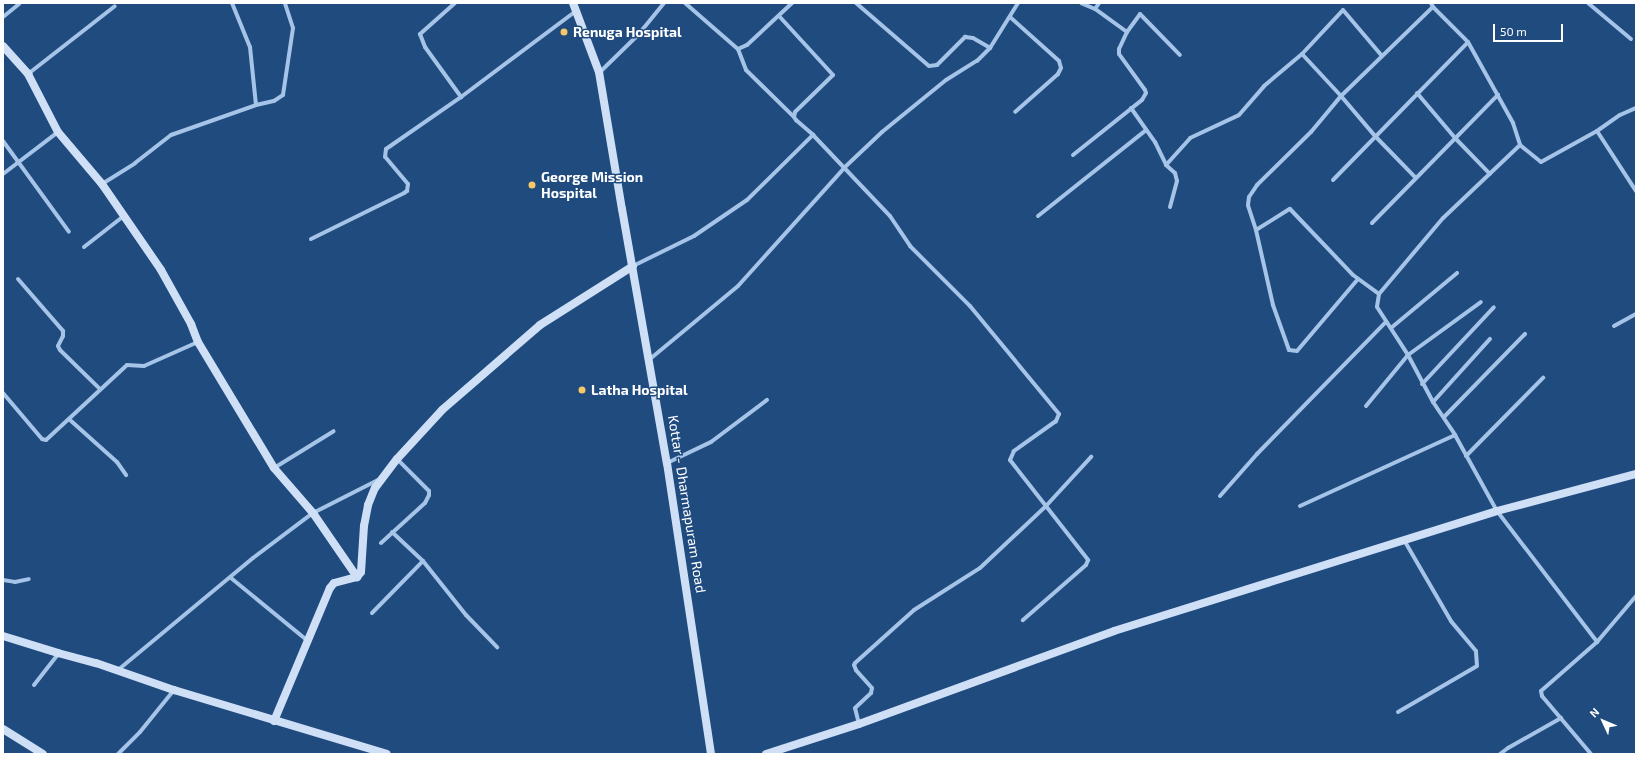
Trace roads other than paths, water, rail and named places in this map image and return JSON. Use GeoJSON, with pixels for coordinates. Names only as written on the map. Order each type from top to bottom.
{"type":"FeatureCollection","features":[{"type":"Feature","properties":{"kind":"street"},"geometry":{"type":"LineString","coordinates":[[232,3],[250,47],[256,105]]}},
{"type":"Feature","properties":{"kind":"street"},"geometry":{"type":"LineString","coordinates":[[102,184],[135,163],[171,135],[256,105],[274,101],[284,95],[293,28],[285,3]]}},
{"type":"Feature","properties":{"kind":"street"},"geometry":{"type":"LineString","coordinates":[[455,3],[420,34],[425,47],[461,97]]}},
{"type":"Feature","properties":{"kind":"street"},"geometry":{"type":"LineString","coordinates":[[600,72],[638,35],[664,3]]}},
{"type":"Feature","properties":{"kind":"street"},"geometry":{"type":"LineString","coordinates":[[685,3],[738,49],[746,70],[796,120],[813,134],[890,216],[910,246],[970,306],[1059,414],[1056,421],[1014,452],[1010,458],[1011,463],[1088,560],[1086,565],[1023,620]]}},
{"type":"Feature","properties":{"kind":"street"},"geometry":{"type":"LineString","coordinates":[[738,49],[748,46],[792,3]]}},
{"type":"Feature","properties":{"kind":"street"},"geometry":{"type":"LineString","coordinates":[[856,3],[929,66],[937,65],[965,37],[973,38],[990,48]]}},
{"type":"Feature","properties":{"kind":"street"},"geometry":{"type":"LineString","coordinates":[[650,359],[738,286],[845,167],[888,128],[946,80],[977,61],[990,48],[1018,3]]}},
{"type":"Feature","properties":{"kind":"street"},"geometry":{"type":"LineString","coordinates":[[1081,3],[1095,9],[1127,32]]}},
{"type":"Feature","properties":{"kind":"street"},"geometry":{"type":"LineString","coordinates":[[1095,9],[1099,3]]}},
{"type":"Feature","properties":{"kind":"street"},"geometry":{"type":"LineString","coordinates":[[1588,3],[1631,39]]}},
{"type":"Feature","properties":{"kind":"street"},"geometry":{"type":"LineString","coordinates":[[3,17],[19,4]]}},
{"type":"Feature","properties":{"kind":"street"},"geometry":{"type":"LineString","coordinates":[[1358,279],[1297,351],[1291,351],[1287,348],[1273,305],[1256,230],[1248,205],[1249,197],[1257,185],[1310,132],[1341,96],[1432,5],[1468,42],[1513,123],[1520,145],[1541,162],[1597,131],[1620,115],[1636,108]]}},
{"type":"Feature","properties":{"kind":"street"},"geometry":{"type":"LineString","coordinates":[[28,74],[115,6]]}},
{"type":"Feature","properties":{"kind":"street"},"geometry":{"type":"LineString","coordinates":[[312,239],[407,190],[408,184],[385,157],[385,150],[461,97],[575,7]]}},
{"type":"Feature","properties":{"kind":"street","name":"Kottar - Dharmapuram Road"},"geometry":{"type":"LineString","coordinates":[[575,7],[600,72],[622,209],[650,359],[667,463],[711,754]]}},
{"type":"Feature","properties":{"kind":"street"},"geometry":{"type":"LineString","coordinates":[[1166,165],[1190,138],[1239,115],[1264,86],[1302,54],[1343,10],[1382,56]]}},
{"type":"Feature","properties":{"kind":"street"},"geometry":{"type":"LineString","coordinates":[[1073,155],[1146,96],[1146,90],[1119,54],[1119,49],[1127,32],[1140,14],[1180,55]]}},
{"type":"Feature","properties":{"kind":"street"},"geometry":{"type":"LineString","coordinates":[[779,16],[832,75],[797,110],[794,117]]}},
{"type":"Feature","properties":{"kind":"street"},"geometry":{"type":"LineString","coordinates":[[1010,17],[1059,61],[1061,68],[1058,74],[1015,112]]}},
{"type":"Feature","properties":{"kind":"street"},"geometry":{"type":"LineString","coordinates":[[1334,180],[1416,93],[1468,42]]}},
{"type":"Feature","properties":{"kind":"street"},"geometry":{"type":"LineString","coordinates":[[3,46],[28,74],[58,132],[102,184],[125,215],[161,270],[191,324],[198,342],[274,468],[313,513],[357,577]]}},
{"type":"Feature","properties":{"kind":"street"},"geometry":{"type":"LineString","coordinates":[[1302,54],[1341,96],[1375,136],[1415,177]]}},
{"type":"Feature","properties":{"kind":"street"},"geometry":{"type":"LineString","coordinates":[[1416,93],[1455,138],[1490,174]]}},
{"type":"Feature","properties":{"kind":"street"},"geometry":{"type":"LineString","coordinates":[[1372,223],[1415,177],[1498,95]]}},
{"type":"Feature","properties":{"kind":"street"},"geometry":{"type":"LineString","coordinates":[[1132,108],[1155,142],[1166,165],[1175,172],[1177,181],[1170,207]]}},
{"type":"Feature","properties":{"kind":"street"},"geometry":{"type":"LineString","coordinates":[[1038,216],[1146,130]]}},
{"type":"Feature","properties":{"kind":"street"},"geometry":{"type":"LineString","coordinates":[[1597,131],[1636,191]]}},
{"type":"Feature","properties":{"kind":"street"},"geometry":{"type":"LineString","coordinates":[[3,174],[58,132]]}},
{"type":"Feature","properties":{"kind":"street"},"geometry":{"type":"LineString","coordinates":[[274,721],[334,583],[357,577],[361,572],[364,526],[368,505],[375,488],[397,459],[442,410],[540,325],[633,266],[694,236],[747,200],[813,134]]}},
{"type":"Feature","properties":{"kind":"street"},"geometry":{"type":"LineString","coordinates":[[3,141],[69,232]]}},
{"type":"Feature","properties":{"kind":"street"},"geometry":{"type":"LineString","coordinates":[[1520,145],[1443,218],[1379,294],[1377,307],[1408,355],[1422,384],[1455,435],[1496,511],[1597,642]]}},
{"type":"Feature","properties":{"kind":"street"},"geometry":{"type":"LineString","coordinates":[[1256,230],[1290,209],[1358,279],[1379,294]]}},
{"type":"Feature","properties":{"kind":"street"},"geometry":{"type":"LineString","coordinates":[[84,248],[125,215]]}},
{"type":"Feature","properties":{"kind":"street"},"geometry":{"type":"LineString","coordinates":[[1390,328],[1458,273]]}},
{"type":"Feature","properties":{"kind":"street"},"geometry":{"type":"LineString","coordinates":[[18,279],[63,331],[63,336],[58,346],[60,350],[100,389]]}},
{"type":"Feature","properties":{"kind":"street"},"geometry":{"type":"LineString","coordinates":[[1366,406],[1408,355],[1480,302]]}},
{"type":"Feature","properties":{"kind":"street"},"geometry":{"type":"LineString","coordinates":[[1422,384],[1494,307]]}},
{"type":"Feature","properties":{"kind":"street"},"geometry":{"type":"LineString","coordinates":[[1614,326],[1636,314]]}},
{"type":"Feature","properties":{"kind":"street"},"geometry":{"type":"LineString","coordinates":[[1220,496],[1257,454],[1386,322]]}},
{"type":"Feature","properties":{"kind":"street"},"geometry":{"type":"LineString","coordinates":[[1444,417],[1525,334]]}},
{"type":"Feature","properties":{"kind":"street"},"geometry":{"type":"LineString","coordinates":[[1433,402],[1490,339]]}},
{"type":"Feature","properties":{"kind":"street"},"geometry":{"type":"LineString","coordinates":[[3,393],[44,440],[49,439],[127,365],[140,367],[149,365],[198,342]]}},
{"type":"Feature","properties":{"kind":"street"},"geometry":{"type":"LineString","coordinates":[[1466,456],[1543,378]]}},
{"type":"Feature","properties":{"kind":"street"},"geometry":{"type":"LineString","coordinates":[[667,463],[711,442],[767,400]]}},
{"type":"Feature","properties":{"kind":"street"},"geometry":{"type":"LineString","coordinates":[[70,420],[117,462],[126,475]]}},
{"type":"Feature","properties":{"kind":"street"},"geometry":{"type":"LineString","coordinates":[[274,468],[334,431]]}},
{"type":"Feature","properties":{"kind":"street"},"geometry":{"type":"LineString","coordinates":[[1300,506],[1455,435]]}},
{"type":"Feature","properties":{"kind":"street"},"geometry":{"type":"LineString","coordinates":[[859,724],[856,708],[872,690],[856,670],[854,665],[855,662],[914,610],[980,568],[1046,506],[1092,457]]}},
{"type":"Feature","properties":{"kind":"street"},"geometry":{"type":"LineString","coordinates":[[381,543],[425,503],[429,495],[429,491],[397,459]]}},
{"type":"Feature","properties":{"kind":"street"},"geometry":{"type":"LineString","coordinates":[[766,754],[859,724],[1114,631],[1496,511],[1636,474]]}},
{"type":"Feature","properties":{"kind":"street"},"geometry":{"type":"LineString","coordinates":[[118,670],[231,578],[253,558],[313,513],[384,477]]}},
{"type":"Feature","properties":{"kind":"street"},"geometry":{"type":"LineString","coordinates":[[392,532],[423,561],[466,615],[497,647]]}},
{"type":"Feature","properties":{"kind":"street"},"geometry":{"type":"LineString","coordinates":[[1398,712],[1477,666],[1476,651],[1451,621],[1403,540]]}},
{"type":"Feature","properties":{"kind":"street"},"geometry":{"type":"LineString","coordinates":[[372,613],[423,561]]}},
{"type":"Feature","properties":{"kind":"street"},"geometry":{"type":"LineString","coordinates":[[231,578],[308,641]]}},
{"type":"Feature","properties":{"kind":"street"},"geometry":{"type":"LineString","coordinates":[[3,580],[15,582],[29,579]]}},
{"type":"Feature","properties":{"kind":"street"},"geometry":{"type":"LineString","coordinates":[[1591,754],[1542,696],[1541,691],[1597,642],[1636,596]]}},
{"type":"Feature","properties":{"kind":"street"},"geometry":{"type":"LineString","coordinates":[[3,636],[118,670],[174,690],[274,721],[387,754]]}},
{"type":"Feature","properties":{"kind":"street"},"geometry":{"type":"LineString","coordinates":[[34,685],[58,653]]}},
{"type":"Feature","properties":{"kind":"street"},"geometry":{"type":"LineString","coordinates":[[118,754],[140,732],[174,690]]}},
{"type":"Feature","properties":{"kind":"street"},"geometry":{"type":"LineString","coordinates":[[1500,754],[1561,718]]}},
{"type":"Feature","properties":{"kind":"street"},"geometry":{"type":"LineString","coordinates":[[3,729],[43,754]]}},
{"type":"Feature","properties":{"kind":"place","name":"Renuga Hospital"},"geometry":{"type":"Point","coordinates":[564,32]}},
{"type":"Feature","properties":{"kind":"place","name":"George Mission Hospital"},"geometry":{"type":"Point","coordinates":[532,185]}},
{"type":"Feature","properties":{"kind":"place","name":"Latha Hospital"},"geometry":{"type":"Point","coordinates":[582,390]}}]}
